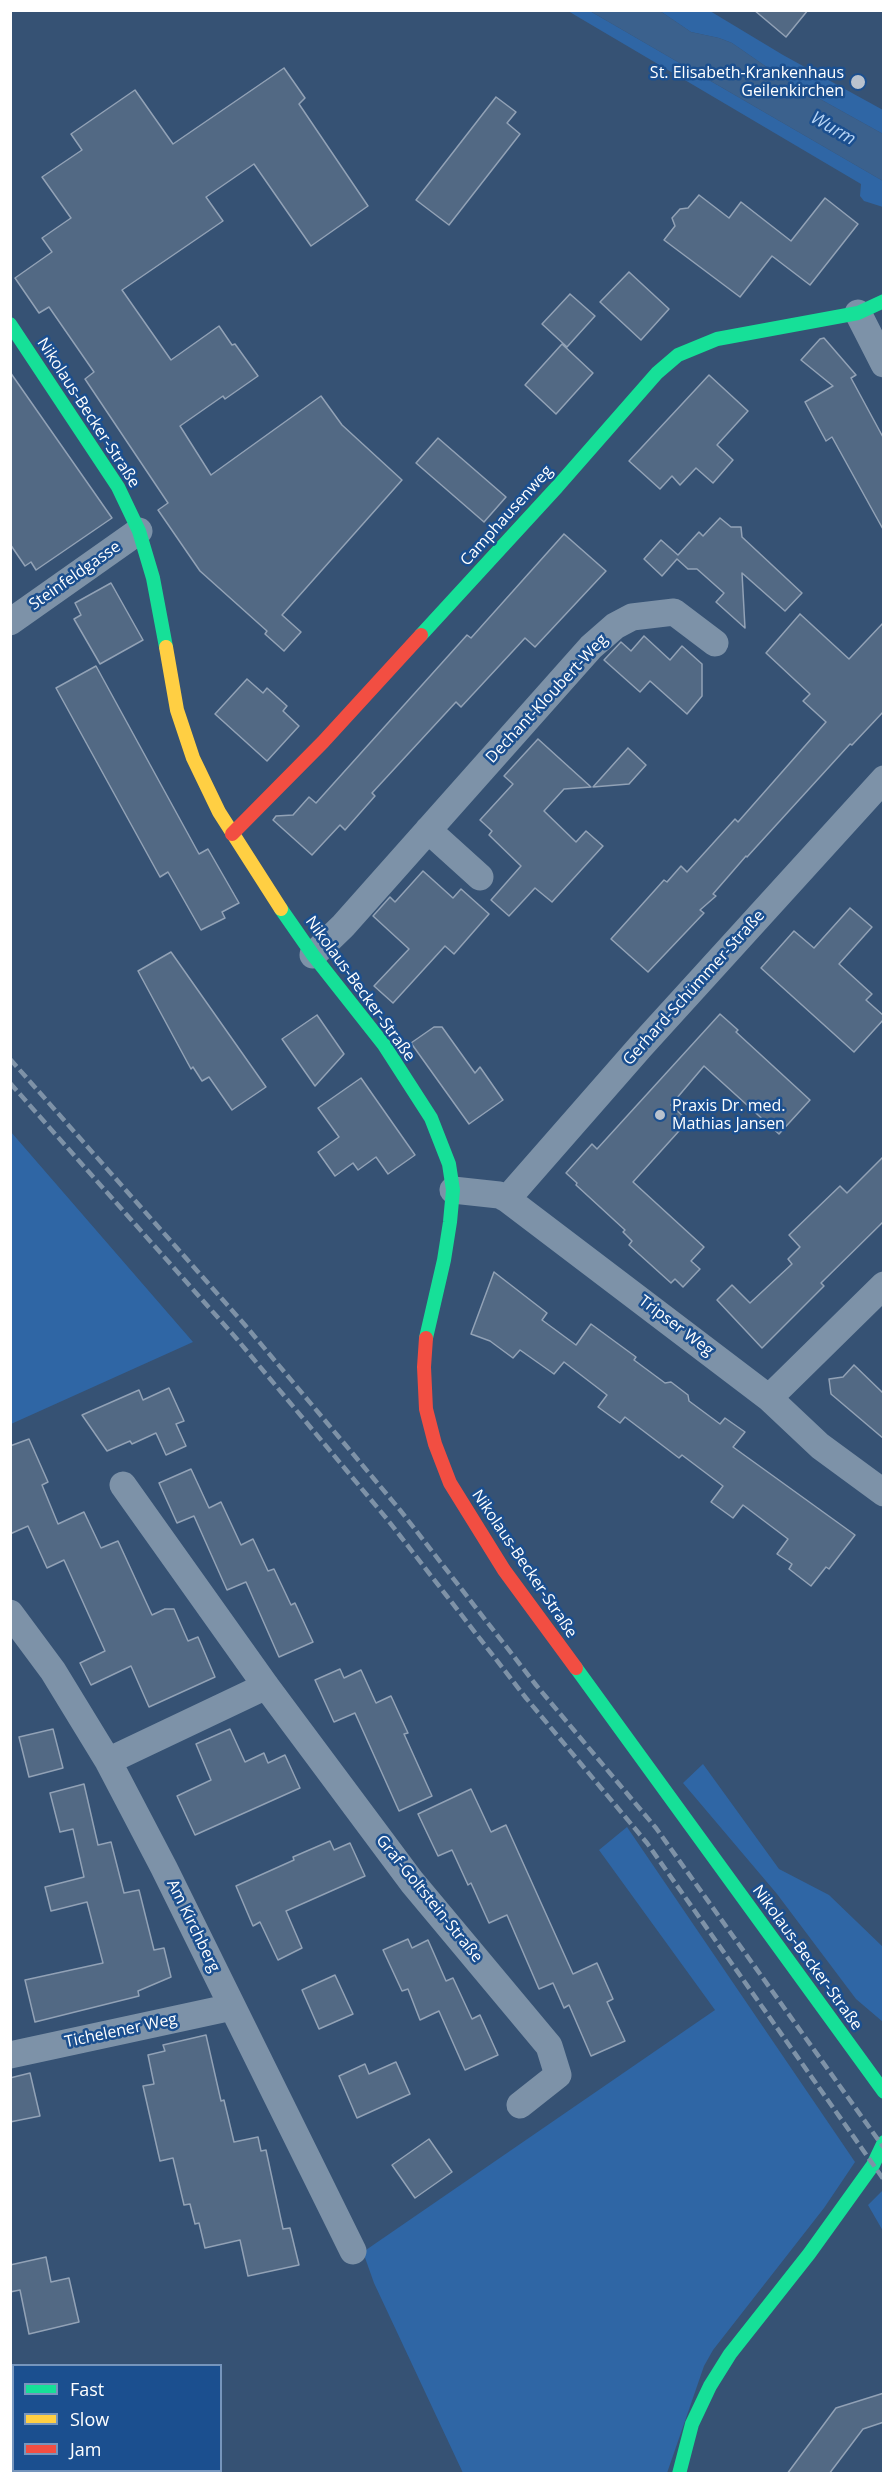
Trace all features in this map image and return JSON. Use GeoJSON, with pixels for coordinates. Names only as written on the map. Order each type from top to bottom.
{"type":"FeatureCollection","features":[{"type":"Feature","properties":{"kind":"main road","name":"Camphausenweg"},"geometry":{"type":"LineString","coordinates":[[232,834],[318,747],[557,487],[657,373],[678,355],[717,339],[858,313],[884,301]]}},
{"type":"Feature","properties":{"kind":"main road","name":"Nikolaus-Becker-Straße"},"geometry":{"type":"LineString","coordinates":[[10,324],[118,487],[139,531],[153,578],[177,710],[194,758],[219,812],[313,955],[384,1045],[431,1118],[449,1164],[453,1190],[450,1222],[444,1260],[427,1328],[424,1367],[426,1408],[435,1444],[450,1483],[504,1570],[884,2092]]}},
{"type":"Feature","properties":{"kind":"main road"},"geometry":{"type":"LineString","coordinates":[[679,2474],[692,2424],[710,2386],[730,2354],[809,2254],[873,2165],[884,2142]]}},
{"type":"Feature","properties":{"kind":"street"},"geometry":{"type":"LineString","coordinates":[[858,313],[884,364]]}},
{"type":"Feature","properties":{"kind":"street","name":"Steinfeldgasse"},"geometry":{"type":"LineString","coordinates":[[10,622],[139,531]]}},
{"type":"Feature","properties":{"kind":"street","name":"Dechant-Kloubert-Weg"},"geometry":{"type":"LineString","coordinates":[[313,955],[343,926],[591,647],[615,626],[632,617],[674,612],[715,643]]}},
{"type":"Feature","properties":{"kind":"street","name":"Gerhard-Schümmer-Straße"},"geometry":{"type":"LineString","coordinates":[[507,1199],[635,1052],[884,778]]}},
{"type":"Feature","properties":{"kind":"street"},"geometry":{"type":"LineString","coordinates":[[428,830],[480,877]]}},
{"type":"Feature","properties":{"kind":"street","name":"Tripser Weg"},"geometry":{"type":"LineString","coordinates":[[453,1190],[498,1195],[507,1199],[770,1398],[820,1446],[884,1493]]}},
{"type":"Feature","properties":{"kind":"street"},"geometry":{"type":"LineString","coordinates":[[770,1398],[884,1285]]}},
{"type":"Feature","properties":{"kind":"street","name":"Graf-Goltstein-Straße"},"geometry":{"type":"LineString","coordinates":[[123,1485],[266,1686],[412,1882],[549,2046],[558,2075],[520,2105]]}},
{"type":"Feature","properties":{"kind":"street","name":"Am Kirchberg"},"geometry":{"type":"LineString","coordinates":[[10,1613],[53,1671],[108,1761],[164,1868],[353,2251]]}},
{"type":"Feature","properties":{"kind":"street"},"geometry":{"type":"LineString","coordinates":[[108,1761],[266,1686]]}},
{"type":"Feature","properties":{"kind":"street","name":"Tichelener Weg"},"geometry":{"type":"LineString","coordinates":[[10,2055],[232,2007]]}},
{"type":"Feature","properties":{"kind":"shaded area"},"geometry":{"type":"Polygon","coordinates":[[[568,11],[590,11],[883,181],[883,207],[864,201],[860,196],[861,184],[568,11]]]}},
{"type":"Feature","properties":{"kind":"shaded area"},"geometry":{"type":"Polygon","coordinates":[[[660,11],[710,11],[783,55],[883,110],[883,134],[784,79],[732,43],[691,32],[660,11]]]}},
{"type":"Feature","properties":{"kind":"shaded area"},"geometry":{"type":"Polygon","coordinates":[[[11,1132],[193,1342],[10,1424],[11,1132]]]}},
{"type":"Feature","properties":{"kind":"shaded area"},"geometry":{"type":"Polygon","coordinates":[[[703,1764],[779,1869],[829,1895],[883,1947],[883,2022],[856,1999],[777,1894],[683,1783],[703,1764]]]}},
{"type":"Feature","properties":{"kind":"shaded area"},"geometry":{"type":"Polygon","coordinates":[[[627,1827],[855,2162],[824,2208],[713,2350],[704,2366],[667,2473],[463,2473],[374,2283],[363,2252],[715,2010],[599,1850],[627,1827]]]}},
{"type":"Feature","properties":{"kind":"shaded area"},"geometry":{"type":"Polygon","coordinates":[[[883,2190],[883,2231],[868,2205],[883,2190]]]}},
{"type":"Feature","properties":{"kind":"water","name":"Wurm"},"geometry":{"type":"Polygon","coordinates":[[[590,11],[660,11],[691,32],[732,43],[784,79],[883,134],[883,181],[590,11]]]}},
{"type":"Feature","properties":{"kind":"building"},"geometry":{"type":"Polygon","coordinates":[[[754,10],[808,10],[786,37],[754,10]]]}},
{"type":"Feature","properties":{"kind":"building"},"geometry":{"type":"Polygon","coordinates":[[[284,68],[305,98],[299,104],[368,206],[311,246],[254,164],[206,197],[223,221],[122,290],[171,360],[219,326],[258,376],[225,399],[223,396],[180,426],[211,475],[321,396],[342,425],[402,480],[282,615],[301,632],[284,651],[265,634],[267,631],[200,571],[158,510],[168,503],[85,379],[94,372],[49,307],[39,313],[15,278],[52,252],[42,238],[71,218],[42,177],[82,150],[71,134],[135,90],[173,144],[284,68]]]}},
{"type":"Feature","properties":{"kind":"building"},"geometry":{"type":"Polygon","coordinates":[[[496,97],[516,112],[507,123],[520,134],[449,225],[416,200],[496,97]]]}},
{"type":"Feature","properties":{"kind":"building"},"geometry":{"type":"Polygon","coordinates":[[[699,195],[729,218],[741,202],[791,241],[825,198],[858,224],[810,285],[772,256],[740,297],[664,240],[675,226],[672,218],[680,209],[688,208],[699,195]]]}},
{"type":"Feature","properties":{"kind":"building"},"geometry":{"type":"Polygon","coordinates":[[[629,272],[669,309],[641,340],[600,302],[629,272]]]}},
{"type":"Feature","properties":{"kind":"building"},"geometry":{"type":"Polygon","coordinates":[[[570,294],[595,316],[567,347],[542,324],[570,294]]]}},
{"type":"Feature","properties":{"kind":"building"},"geometry":{"type":"Polygon","coordinates":[[[824,338],[856,375],[851,378],[884,439],[884,531],[832,437],[826,441],[805,402],[833,386],[801,360],[820,339],[824,338]]]}},
{"type":"Feature","properties":{"kind":"building"},"geometry":{"type":"Polygon","coordinates":[[[562,344],[593,373],[556,414],[525,385],[562,344]]]}},
{"type":"Feature","properties":{"kind":"building"},"geometry":{"type":"Polygon","coordinates":[[[10,372],[112,518],[36,570],[31,562],[25,566],[10,544],[10,372]]]}},
{"type":"Feature","properties":{"kind":"building"},"geometry":{"type":"Polygon","coordinates":[[[709,375],[748,411],[717,445],[733,460],[713,483],[696,468],[680,485],[672,476],[660,489],[629,461],[709,375]]]}},
{"type":"Feature","properties":{"kind":"building"},"geometry":{"type":"Polygon","coordinates":[[[438,438],[506,497],[484,522],[416,463],[438,438]]]}},
{"type":"Feature","properties":{"kind":"building"},"geometry":{"type":"Polygon","coordinates":[[[720,518],[731,527],[741,527],[742,537],[802,593],[785,611],[742,573],[745,628],[716,602],[724,593],[697,569],[688,569],[677,559],[662,576],[644,559],[661,540],[678,555],[699,532],[703,536],[720,518]]]}},
{"type":"Feature","properties":{"kind":"building"},"geometry":{"type":"Polygon","coordinates":[[[564,534],[606,571],[535,647],[525,638],[461,707],[456,702],[372,793],[375,796],[345,830],[340,825],[312,855],[273,820],[276,816],[293,815],[309,797],[316,803],[467,635],[471,638],[564,534]]]}},
{"type":"Feature","properties":{"kind":"building"},"geometry":{"type":"Polygon","coordinates":[[[111,583],[143,640],[100,664],[74,619],[81,615],[75,603],[111,583]]]}},
{"type":"Feature","properties":{"kind":"building"},"geometry":{"type":"Polygon","coordinates":[[[800,614],[849,659],[884,622],[884,711],[852,745],[850,744],[746,856],[713,894],[716,896],[700,910],[704,913],[648,972],[611,939],[664,880],[667,882],[681,866],[687,872],[735,819],[738,822],[826,722],[803,701],[810,694],[766,653],[800,614]]]}},
{"type":"Feature","properties":{"kind":"building"},"geometry":{"type":"Polygon","coordinates":[[[644,636],[670,660],[682,646],[702,664],[702,696],[687,714],[650,681],[640,692],[604,660],[621,642],[631,651],[644,636]]]}},
{"type":"Feature","properties":{"kind":"building"},"geometry":{"type":"Polygon","coordinates":[[[96,666],[199,854],[208,849],[239,903],[222,912],[225,918],[201,930],[168,872],[160,877],[56,688],[96,666]]]}},
{"type":"Feature","properties":{"kind":"building"},"geometry":{"type":"Polygon","coordinates":[[[247,679],[263,693],[267,688],[287,706],[283,711],[299,726],[267,761],[215,714],[247,679]]]}},
{"type":"Feature","properties":{"kind":"building"},"geometry":{"type":"Polygon","coordinates":[[[538,739],[591,787],[564,789],[544,811],[576,842],[586,831],[603,846],[552,902],[535,888],[509,916],[491,900],[521,866],[489,835],[492,831],[480,820],[513,784],[504,776],[538,739]]]}},
{"type":"Feature","properties":{"kind":"building"},"geometry":{"type":"Polygon","coordinates":[[[628,748],[646,765],[629,784],[593,787],[628,748]]]}},
{"type":"Feature","properties":{"kind":"building"},"geometry":{"type":"Polygon","coordinates":[[[423,871],[453,898],[461,889],[489,914],[454,954],[445,946],[393,1003],[374,986],[409,949],[373,916],[390,897],[395,902],[423,871]]]}},
{"type":"Feature","properties":{"kind":"building"},"geometry":{"type":"Polygon","coordinates":[[[850,908],[872,927],[839,964],[872,994],[866,1000],[884,1016],[884,1019],[854,1052],[761,968],[794,931],[814,948],[850,908]]]}},
{"type":"Feature","properties":{"kind":"building"},"geometry":{"type":"Polygon","coordinates":[[[171,952],[266,1087],[232,1110],[209,1077],[202,1081],[193,1067],[191,1069],[138,971],[171,952]]]}},
{"type":"Feature","properties":{"kind":"building"},"geometry":{"type":"Polygon","coordinates":[[[720,1014],[738,1030],[736,1032],[810,1100],[779,1134],[704,1066],[671,1105],[688,1121],[633,1182],[704,1247],[691,1261],[700,1269],[683,1287],[675,1279],[671,1283],[629,1245],[632,1241],[623,1232],[625,1230],[566,1173],[592,1144],[597,1149],[720,1014]]]}},
{"type":"Feature","properties":{"kind":"building"},"geometry":{"type":"Polygon","coordinates":[[[317,1015],[344,1054],[315,1086],[282,1039],[317,1015]]]}},
{"type":"Feature","properties":{"kind":"building"},"geometry":{"type":"Polygon","coordinates":[[[434,1027],[442,1027],[475,1073],[480,1067],[503,1100],[469,1124],[411,1043],[434,1027]]]}},
{"type":"Feature","properties":{"kind":"building"},"geometry":{"type":"Polygon","coordinates":[[[361,1078],[415,1155],[388,1174],[376,1157],[358,1170],[353,1163],[335,1176],[318,1152],[339,1137],[318,1108],[361,1078]]]}},
{"type":"Feature","properties":{"kind":"building"},"geometry":{"type":"Polygon","coordinates":[[[884,1156],[884,1221],[821,1283],[824,1286],[762,1348],[717,1300],[732,1285],[750,1303],[792,1264],[788,1259],[800,1247],[789,1235],[840,1186],[847,1193],[884,1156]]]}},
{"type":"Feature","properties":{"kind":"building"},"geometry":{"type":"Polygon","coordinates":[[[494,1272],[547,1313],[542,1320],[576,1345],[591,1324],[636,1357],[634,1360],[665,1383],[671,1382],[688,1395],[689,1401],[720,1424],[725,1418],[745,1432],[733,1447],[855,1535],[829,1569],[826,1567],[811,1586],[789,1569],[792,1564],[777,1554],[788,1539],[743,1505],[733,1518],[711,1502],[723,1486],[682,1455],[679,1458],[625,1417],[620,1423],[598,1407],[607,1395],[564,1362],[554,1374],[520,1350],[513,1358],[490,1341],[471,1334],[494,1272]]]}},
{"type":"Feature","properties":{"kind":"building"},"geometry":{"type":"Polygon","coordinates":[[[854,1365],[884,1394],[884,1439],[831,1394],[829,1379],[843,1377],[854,1365]]]}},
{"type":"Feature","properties":{"kind":"building"},"geometry":{"type":"Polygon","coordinates":[[[169,1388],[184,1421],[176,1424],[186,1446],[166,1455],[156,1433],[132,1444],[130,1441],[107,1451],[82,1415],[139,1390],[143,1400],[169,1388]]]}},
{"type":"Feature","properties":{"kind":"building"},"geometry":{"type":"Polygon","coordinates":[[[29,1439],[48,1482],[42,1485],[58,1524],[84,1512],[101,1548],[118,1541],[152,1615],[165,1609],[174,1609],[188,1641],[198,1637],[215,1677],[149,1707],[131,1666],[91,1685],[80,1663],[105,1651],[64,1560],[47,1568],[28,1526],[10,1534],[10,1446],[29,1439]]]}},
{"type":"Feature","properties":{"kind":"building"},"geometry":{"type":"Polygon","coordinates":[[[191,1469],[209,1508],[221,1502],[241,1545],[253,1539],[268,1571],[274,1569],[291,1605],[295,1603],[313,1642],[279,1657],[246,1582],[227,1590],[194,1516],[177,1523],[159,1483],[191,1469]]]}},
{"type":"Feature","properties":{"kind":"building"},"geometry":{"type":"Polygon","coordinates":[[[340,1669],[344,1678],[361,1670],[376,1703],[391,1696],[408,1733],[404,1734],[432,1796],[399,1811],[355,1713],[334,1722],[315,1680],[340,1669]]]}},
{"type":"Feature","properties":{"kind":"building"},"geometry":{"type":"Polygon","coordinates":[[[53,1729],[63,1768],[29,1777],[19,1737],[53,1729]]]}},
{"type":"Feature","properties":{"kind":"building"},"geometry":{"type":"Polygon","coordinates":[[[230,1729],[245,1762],[264,1753],[268,1763],[285,1755],[300,1788],[195,1835],[177,1796],[211,1780],[196,1744],[230,1729]]]}},
{"type":"Feature","properties":{"kind":"building"},"geometry":{"type":"Polygon","coordinates":[[[84,1784],[98,1845],[111,1842],[124,1893],[139,1890],[154,1950],[164,1948],[171,1977],[138,1991],[139,1996],[35,2022],[25,1980],[103,1963],[87,1902],[51,1911],[45,1887],[84,1877],[73,1829],[60,1832],[50,1793],[84,1784]]]}},
{"type":"Feature","properties":{"kind":"building"},"geometry":{"type":"Polygon","coordinates":[[[471,1789],[491,1832],[506,1825],[573,1974],[597,1963],[613,1999],[607,2002],[625,2041],[591,2056],[569,2005],[564,2008],[553,1983],[539,1989],[507,1915],[489,1923],[471,1883],[468,1885],[452,1850],[438,1856],[418,1814],[471,1789]]]}},
{"type":"Feature","properties":{"kind":"building"},"geometry":{"type":"Polygon","coordinates":[[[330,1841],[334,1850],[350,1843],[365,1876],[286,1911],[302,1948],[278,1960],[260,1922],[253,1926],[236,1886],[330,1841]]]}},
{"type":"Feature","properties":{"kind":"building"},"geometry":{"type":"Polygon","coordinates":[[[408,1939],[412,1948],[428,1940],[446,1981],[453,1978],[472,2019],[480,2015],[498,2055],[465,2070],[439,2011],[420,2020],[408,1989],[402,1991],[383,1950],[408,1939]]]}},
{"type":"Feature","properties":{"kind":"building"},"geometry":{"type":"Polygon","coordinates":[[[335,1975],[353,2014],[319,2029],[302,1990],[335,1975]]]}},
{"type":"Feature","properties":{"kind":"building"},"geometry":{"type":"Polygon","coordinates":[[[206,2035],[221,2101],[224,2100],[234,2142],[258,2137],[261,2151],[266,2150],[283,2229],[290,2228],[299,2265],[248,2276],[240,2240],[205,2248],[199,2223],[195,2224],[190,2204],[184,2205],[173,2158],[160,2161],[143,2086],[154,2084],[148,2055],[165,2051],[163,2045],[206,2035]]]}},
{"type":"Feature","properties":{"kind":"building"},"geometry":{"type":"Polygon","coordinates":[[[396,2062],[410,2094],[357,2118],[339,2076],[365,2064],[369,2074],[396,2062]]]}},
{"type":"Feature","properties":{"kind":"building"},"geometry":{"type":"Polygon","coordinates":[[[30,2073],[40,2116],[10,2122],[10,2078],[30,2073]]]}},
{"type":"Feature","properties":{"kind":"building"},"geometry":{"type":"Polygon","coordinates":[[[429,2139],[452,2172],[415,2198],[392,2165],[429,2139]]]}},
{"type":"Feature","properties":{"kind":"building"},"geometry":{"type":"Polygon","coordinates":[[[46,2257],[51,2282],[69,2278],[79,2322],[29,2334],[20,2290],[10,2292],[10,2265],[46,2257]]]}},
{"type":"Feature","properties":{"kind":"building"},"geometry":{"type":"Polygon","coordinates":[[[884,2393],[884,2422],[863,2429],[829,2474],[787,2474],[836,2408],[884,2393]]]}},
{"type":"Feature","properties":{"kind":"railway"},"geometry":{"type":"LineString","coordinates":[[10,1059],[245,1325],[400,1510],[536,1685],[656,1828],[884,2148]]}},
{"type":"Feature","properties":{"kind":"railway"},"geometry":{"type":"LineString","coordinates":[[10,1083],[236,1338],[387,1519],[526,1698],[647,1843],[884,2180]]}},
{"type":"Feature","properties":{"kind":"traffic: fast"},"geometry":{"type":"LineString","coordinates":[[421,635],[557,487],[657,373],[678,355],[717,339],[858,313],[884,301]]}},
{"type":"Feature","properties":{"kind":"traffic: fast"},"geometry":{"type":"LineString","coordinates":[[10,324],[118,487],[139,531],[153,578],[166,647]]}},
{"type":"Feature","properties":{"kind":"traffic: fast"},"geometry":{"type":"LineString","coordinates":[[281,909],[313,955],[384,1045],[431,1118],[449,1164],[453,1190],[450,1222],[444,1260],[426,1338]]}},
{"type":"Feature","properties":{"kind":"traffic: fast"},"geometry":{"type":"LineString","coordinates":[[576,1668],[884,2092]]}},
{"type":"Feature","properties":{"kind":"traffic: fast"},"geometry":{"type":"LineString","coordinates":[[679,2474],[692,2424],[710,2386],[730,2354],[809,2254],[873,2165],[884,2142]]}},
{"type":"Feature","properties":{"kind":"traffic: slow"},"geometry":{"type":"LineString","coordinates":[[166,647],[177,710],[193,758],[219,812],[281,909]]}},
{"type":"Feature","properties":{"kind":"traffic: jam"},"geometry":{"type":"LineString","coordinates":[[232,834],[323,742],[421,635]]}},
{"type":"Feature","properties":{"kind":"traffic: jam"},"geometry":{"type":"LineString","coordinates":[[426,1338],[424,1367],[426,1409],[435,1444],[450,1483],[504,1570],[576,1668]]}},
{"type":"Feature","properties":{"kind":"place","name":"St. Elisabeth-Krankenhaus Geilenkirchen"},"geometry":{"type":"Point","coordinates":[858,82]}},
{"type":"Feature","properties":{"kind":"place","name":"Praxis Dr. med. Mathias Jansen"},"geometry":{"type":"Point","coordinates":[660,1115]}}]}
